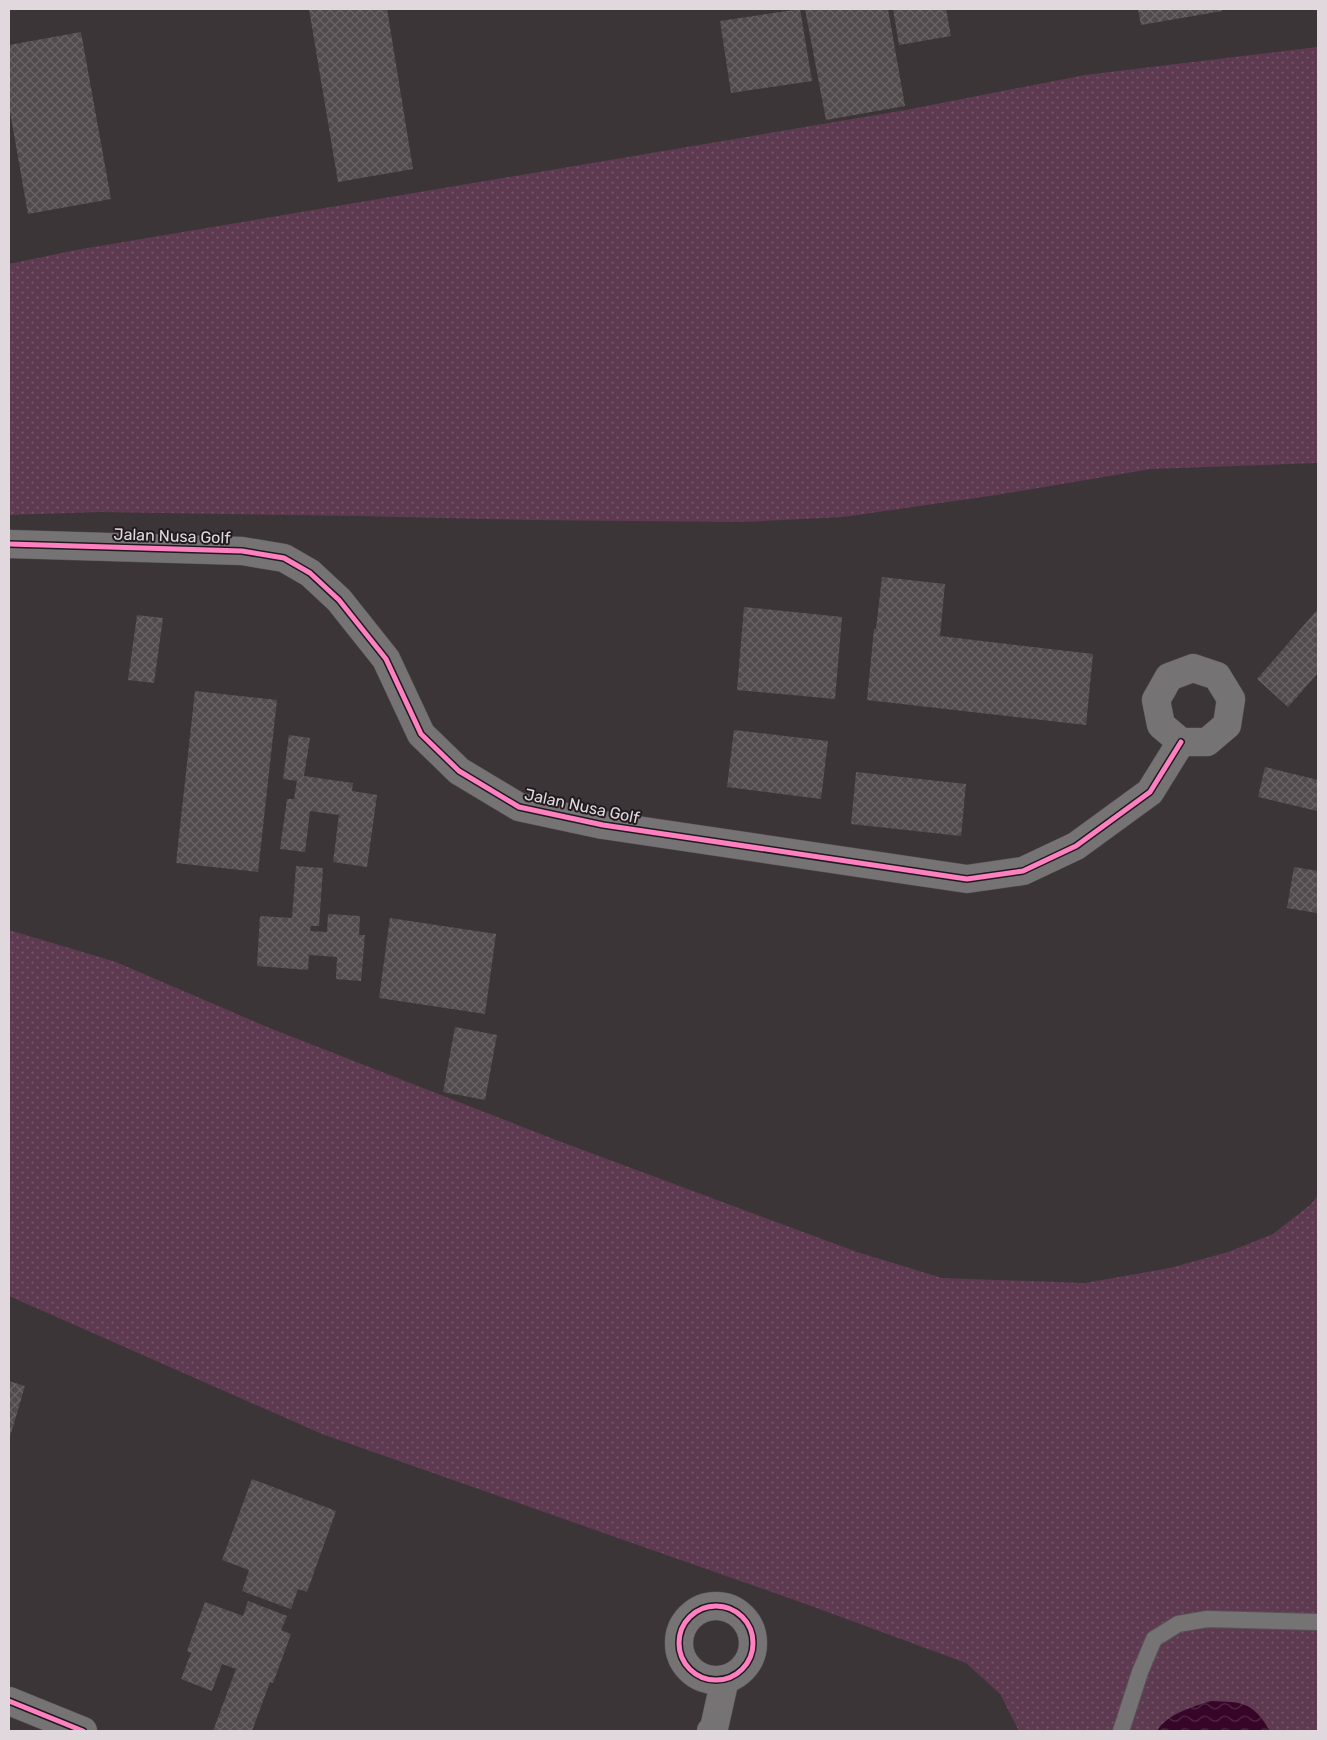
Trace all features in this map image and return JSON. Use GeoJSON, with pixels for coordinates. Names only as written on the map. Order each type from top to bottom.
{"type":"FeatureCollection","features":[{"type":"Feature","properties":{"kind":"street","name":"Jalan Nusa Golf"},"geometry":{"type":"LineString","coordinates":[[9,544],[242,551],[284,558],[310,573],[339,600],[386,659],[422,734],[459,771],[519,807],[603,826],[967,879],[1023,871],[1076,846],[1150,792],[1181,742]]}},
{"type":"Feature","properties":{"kind":"street"},"geometry":{"type":"LineString","coordinates":[[711,1731],[714,1728],[725,1680]]}},
{"type":"Feature","properties":{"kind":"street"},"geometry":{"type":"LineString","coordinates":[[9,1701],[83,1731]]}},
{"type":"Feature","properties":{"kind":"lane"},"geometry":{"type":"LineString","coordinates":[[1121,1731],[1140,1672],[1154,1639],[1178,1624],[1207,1619],[1318,1622]]}},
{"type":"Feature","properties":{"kind":"shaded area"},"geometry":{"type":"Polygon","coordinates":[[[1318,47],[1318,463],[1151,469],[996,495],[843,517],[743,522],[98,512],[9,515],[9,264],[76,250],[906,110],[1085,75],[1318,47]]]}},
{"type":"Feature","properties":{"kind":"shaded area"},"geometry":{"type":"Polygon","coordinates":[[[9,930],[116,962],[267,1027],[556,1140],[857,1252],[942,1278],[1085,1283],[1170,1268],[1228,1252],[1273,1234],[1310,1205],[1318,1196],[1318,1731],[1019,1731],[1000,1694],[966,1663],[803,1603],[322,1434],[9,1296],[9,930]]]}},
{"type":"Feature","properties":{"kind":"water"},"geometry":{"type":"Polygon","coordinates":[[[1211,1701],[1246,1705],[1258,1714],[1270,1731],[1157,1731],[1161,1725],[1173,1716],[1211,1701]]]}},
{"type":"Feature","properties":{"kind":"building"},"geometry":{"type":"Polygon","coordinates":[[[309,9],[387,9],[413,169],[338,182],[309,9]]]}},
{"type":"Feature","properties":{"kind":"building"},"geometry":{"type":"Polygon","coordinates":[[[800,9],[812,81],[731,93],[720,21],[800,9]]]}},
{"type":"Feature","properties":{"kind":"building"},"geometry":{"type":"Polygon","coordinates":[[[805,9],[888,9],[905,106],[826,120],[805,9]]]}},
{"type":"Feature","properties":{"kind":"building"},"geometry":{"type":"Polygon","coordinates":[[[893,9],[946,9],[951,36],[899,45],[893,9]]]}},
{"type":"Feature","properties":{"kind":"building"},"geometry":{"type":"Polygon","coordinates":[[[1138,9],[1222,9],[1222,11],[1141,25],[1138,9]]]}},
{"type":"Feature","properties":{"kind":"building"},"geometry":{"type":"Polygon","coordinates":[[[81,32],[111,199],[28,214],[9,106],[9,45],[81,32]]]}},
{"type":"Feature","properties":{"kind":"building"},"geometry":{"type":"Polygon","coordinates":[[[882,577],[945,584],[940,636],[1093,654],[1086,725],[867,700],[874,629],[876,629],[882,577]]]}},
{"type":"Feature","properties":{"kind":"building"},"geometry":{"type":"Polygon","coordinates":[[[744,607],[842,617],[835,699],[737,690],[744,607]]]}},
{"type":"Feature","properties":{"kind":"building"},"geometry":{"type":"Polygon","coordinates":[[[1318,609],[1318,673],[1288,707],[1257,679],[1318,609]]]}},
{"type":"Feature","properties":{"kind":"building"},"geometry":{"type":"Polygon","coordinates":[[[137,615],[163,618],[154,683],[128,680],[137,615]]]}},
{"type":"Feature","properties":{"kind":"building"},"geometry":{"type":"Polygon","coordinates":[[[195,691],[277,700],[258,872],[176,863],[195,691]]]}},
{"type":"Feature","properties":{"kind":"building"},"geometry":{"type":"Polygon","coordinates":[[[734,730],[828,741],[821,799],[727,787],[734,730]]]}},
{"type":"Feature","properties":{"kind":"building"},"geometry":{"type":"Polygon","coordinates":[[[289,735],[310,738],[304,776],[353,783],[352,791],[377,795],[367,867],[333,862],[339,815],[310,811],[305,852],[280,849],[287,799],[294,799],[297,781],[283,779],[289,735]]]}},
{"type":"Feature","properties":{"kind":"building"},"geometry":{"type":"Polygon","coordinates":[[[1265,767],[1318,780],[1317,811],[1258,797],[1265,767]]]}},
{"type":"Feature","properties":{"kind":"building"},"geometry":{"type":"Polygon","coordinates":[[[856,772],[966,784],[961,836],[851,824],[856,772]]]}},
{"type":"Feature","properties":{"kind":"building"},"geometry":{"type":"Polygon","coordinates":[[[296,866],[323,868],[319,926],[311,926],[310,931],[327,932],[328,914],[360,916],[359,935],[365,935],[361,981],[336,979],[337,957],[309,955],[308,970],[257,966],[260,916],[292,918],[296,866]]]}},
{"type":"Feature","properties":{"kind":"building"},"geometry":{"type":"Polygon","coordinates":[[[1294,867],[1318,871],[1317,913],[1287,908],[1294,867]]]}},
{"type":"Feature","properties":{"kind":"building"},"geometry":{"type":"Polygon","coordinates":[[[390,918],[496,934],[485,1014],[379,998],[390,918]]]}},
{"type":"Feature","properties":{"kind":"building"},"geometry":{"type":"Polygon","coordinates":[[[455,1027],[497,1035],[485,1100],[443,1092],[455,1027]]]}},
{"type":"Feature","properties":{"kind":"building"},"geometry":{"type":"Polygon","coordinates":[[[9,1381],[25,1386],[9,1440],[9,1381]]]}},
{"type":"Feature","properties":{"kind":"building"},"geometry":{"type":"Polygon","coordinates":[[[252,1479],[336,1511],[307,1592],[298,1589],[291,1609],[242,1591],[249,1570],[222,1560],[252,1479]]]}},
{"type":"Feature","properties":{"kind":"building"},"geometry":{"type":"Polygon","coordinates":[[[248,1601],[287,1616],[281,1630],[291,1634],[273,1683],[270,1682],[252,1731],[213,1731],[236,1669],[222,1664],[212,1691],[181,1679],[191,1653],[187,1651],[205,1602],[243,1616],[248,1601]]]}},
{"type":"Feature","properties":{"kind":"cycle path"},"geometry":{"type":"LineString","coordinates":[[9,544],[242,551],[284,558],[310,573],[339,600],[386,659],[421,734],[459,771],[519,807],[603,825],[967,879],[1023,871],[1076,846],[1150,792],[1181,742]]}},
{"type":"Feature","properties":{"kind":"cycle path"},"geometry":{"type":"LineString","coordinates":[[716,1606],[730,1609],[742,1617],[750,1629],[753,1643],[750,1657],[742,1669],[730,1677],[716,1680],[702,1677],[690,1669],[682,1657],[679,1643],[682,1629],[690,1617],[702,1609],[716,1606]]}},
{"type":"Feature","properties":{"kind":"cycle path"},"geometry":{"type":"LineString","coordinates":[[9,1701],[83,1731]]}}]}
